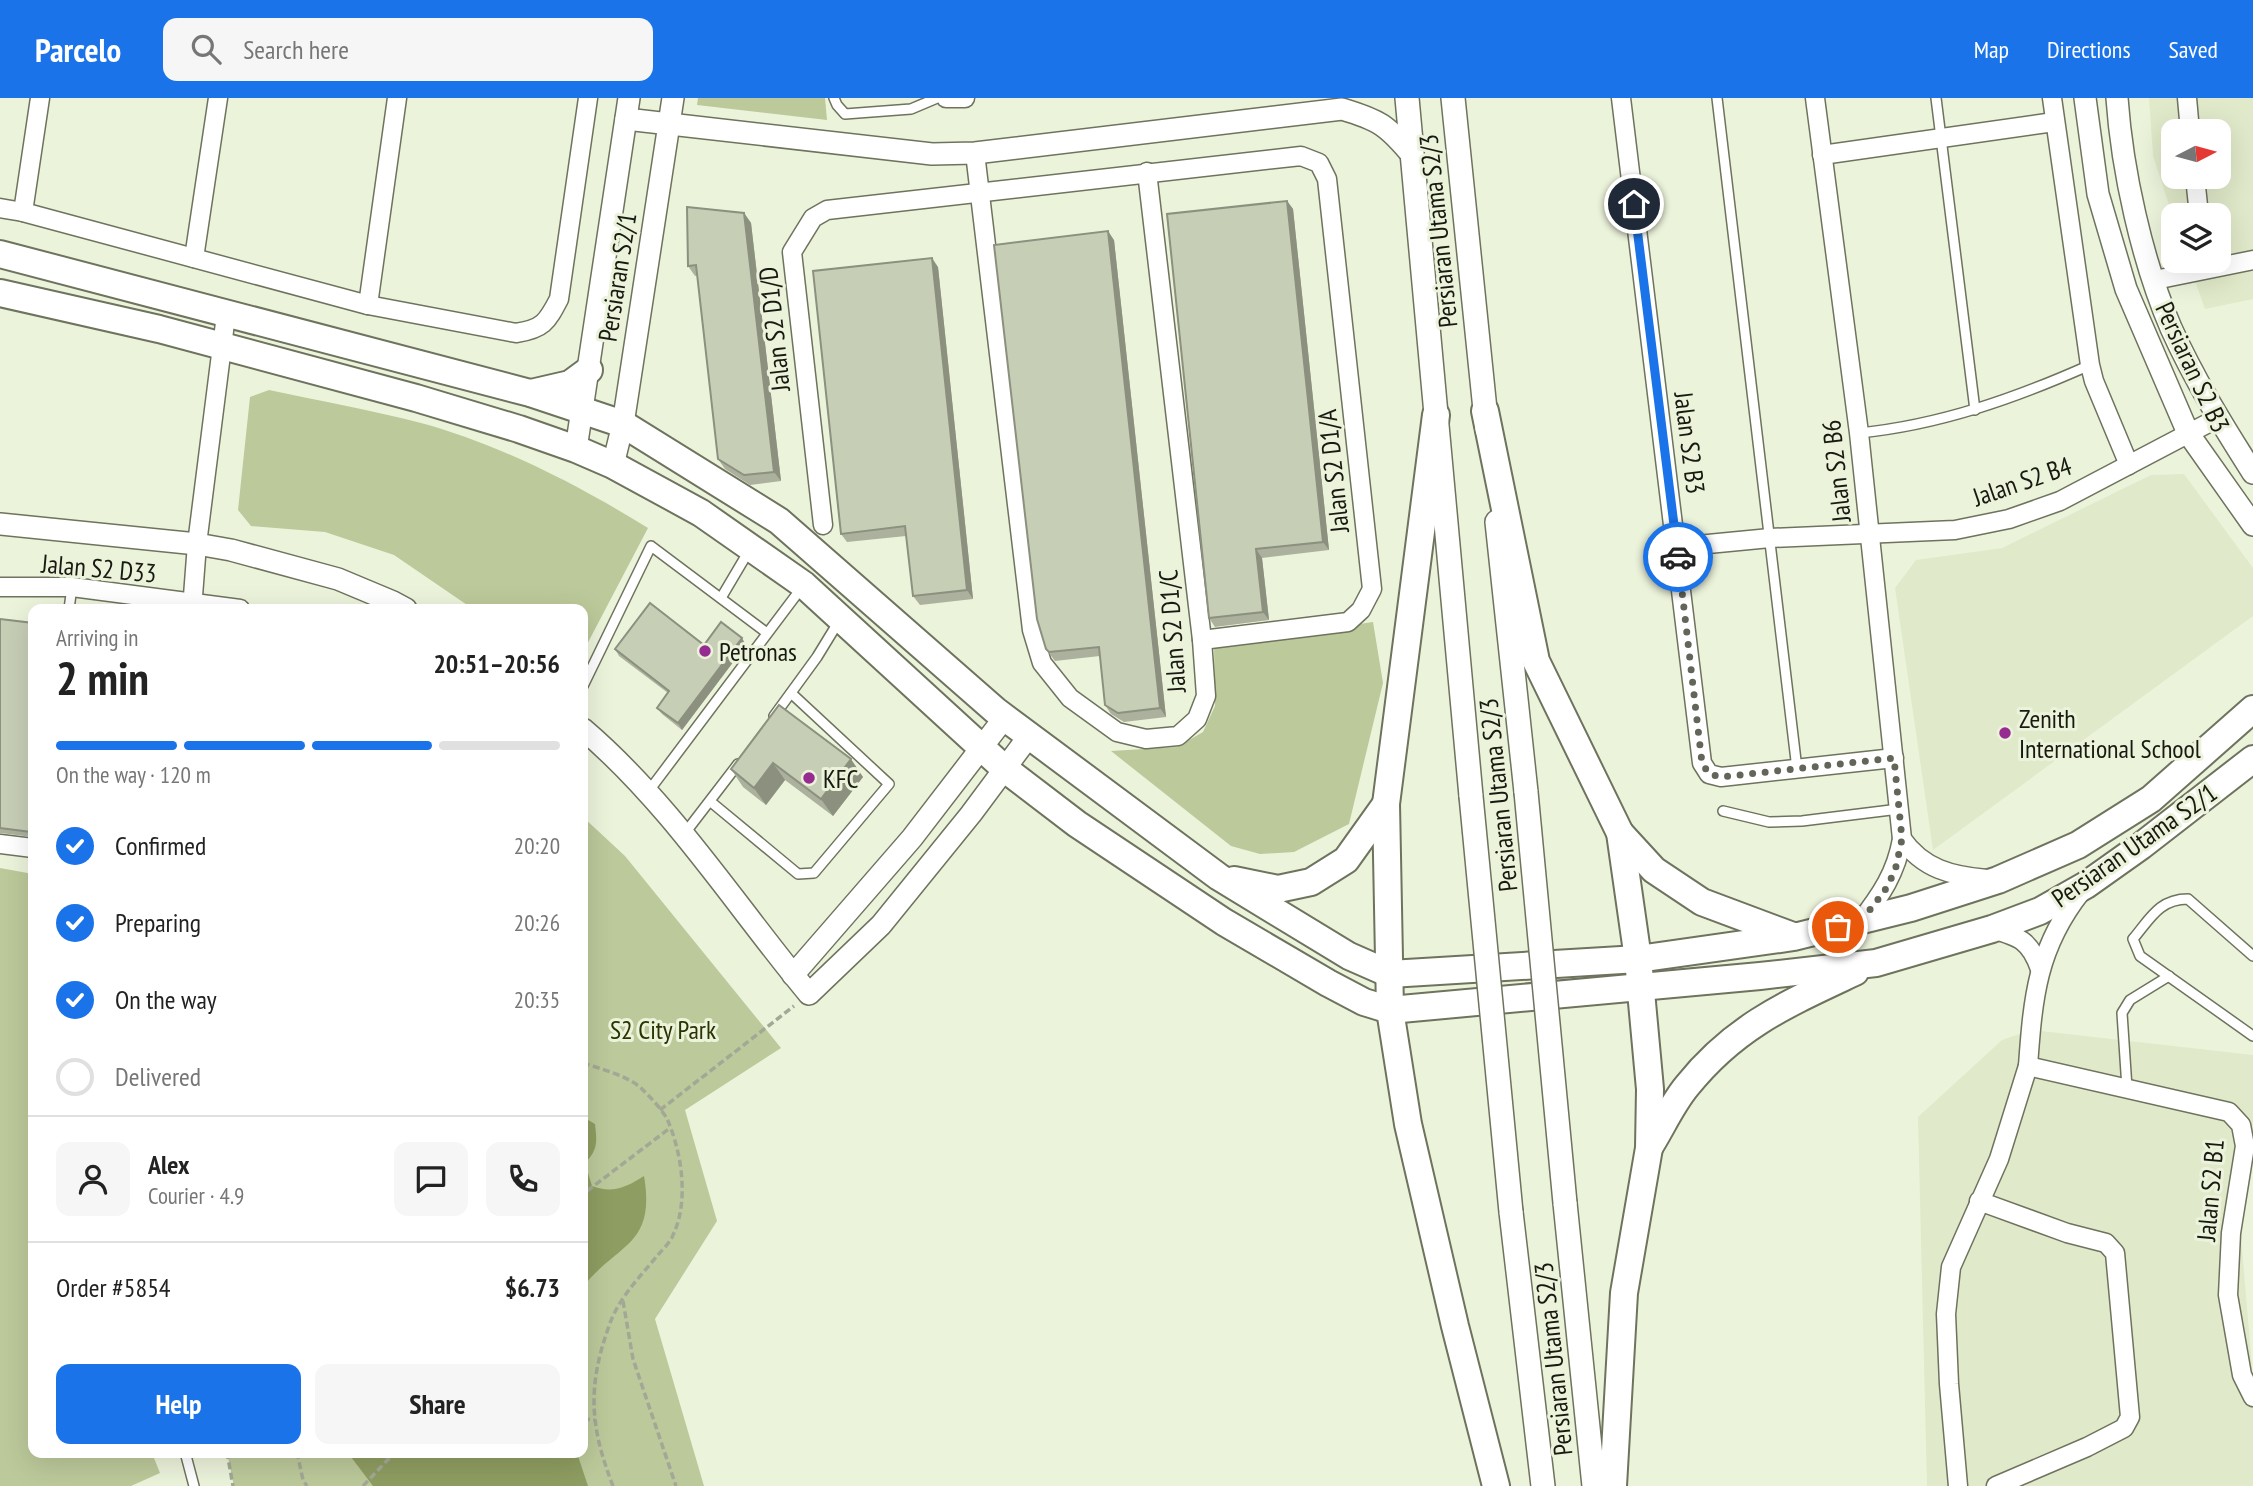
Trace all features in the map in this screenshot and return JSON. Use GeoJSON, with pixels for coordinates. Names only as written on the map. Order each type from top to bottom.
{"type":"FeatureCollection","features":[{"type":"Feature","properties":{"kind":"main road","name":"Persiaran Utama S2/3"},"geometry":{"type":"LineString","coordinates":[[1407,98],[1511,1212],[1543,1486]]}},
{"type":"Feature","properties":{"kind":"main road","name":"Persiaran Utama S2/3"},"geometry":{"type":"LineString","coordinates":[[1453,98],[1526,792],[1594,1486]]}},
{"type":"Feature","properties":{"kind":"main road"},"geometry":{"type":"LineString","coordinates":[[0,254],[530,393],[622,424],[779,521],[1005,718],[1219,877],[1349,956],[1390,974]]}},
{"type":"Feature","properties":{"kind":"main road"},"geometry":{"type":"LineString","coordinates":[[0,293],[159,329],[416,398],[576,449],[613,465],[701,513],[804,585],[1005,769],[1077,824],[1224,922],[1328,983],[1364,1002],[1390,1010]]}},
{"type":"Feature","properties":{"kind":"main road"},"geometry":{"type":"LineString","coordinates":[[530,393],[570,384],[589,370]]}},
{"type":"Feature","properties":{"kind":"main road"},"geometry":{"type":"LineString","coordinates":[[1485,411],[1536,661],[1620,833],[1654,870],[1702,902],[1794,937]]}},
{"type":"Feature","properties":{"kind":"main road"},"geometry":{"type":"LineString","coordinates":[[1436,415],[1385,804],[1390,1010],[1408,1124],[1496,1486]]}},
{"type":"Feature","properties":{"kind":"main road","name":"Persiaran Utama S2/1"},"geometry":{"type":"LineString","coordinates":[[1390,974],[1638,959],[1794,937],[1860,922],[1998,880],[2078,845],[2151,799],[2253,709]]}},
{"type":"Feature","properties":{"kind":"main road","name":"Persiaran Utama S2/1"},"geometry":{"type":"LineString","coordinates":[[1390,1010],[1876,963],[1992,929],[2039,911],[2086,885],[2141,846],[2253,759]]}},
{"type":"Feature","properties":{"kind":"main road"},"geometry":{"type":"LineString","coordinates":[[1219,877],[1278,889],[1311,882],[1346,860],[1385,804]]}},
{"type":"Feature","properties":{"kind":"main road"},"geometry":{"type":"LineString","coordinates":[[1613,1486],[1624,1293],[1649,1148],[1650,1089],[1638,959],[1620,833]]}},
{"type":"Feature","properties":{"kind":"main road"},"geometry":{"type":"LineString","coordinates":[[1649,1148],[1686,1087],[1728,1042],[1778,1008],[1876,963]]}},
{"type":"Feature","properties":{"kind":"street"},"geometry":{"type":"LineString","coordinates":[[23,212],[40,98]]}},
{"type":"Feature","properties":{"kind":"street"},"geometry":{"type":"LineString","coordinates":[[194,258],[218,98]]}},
{"type":"Feature","properties":{"kind":"street"},"geometry":{"type":"LineString","coordinates":[[368,305],[397,98]]}},
{"type":"Feature","properties":{"kind":"street"},"geometry":{"type":"LineString","coordinates":[[0,208],[368,305],[516,333],[534,331],[549,319],[559,299],[588,98]]}},
{"type":"Feature","properties":{"kind":"street","name":"Persiaran S2/1"},"geometry":{"type":"LineString","coordinates":[[576,449],[629,98]]}},
{"type":"Feature","properties":{"kind":"street","name":"Persiaran S2/1"},"geometry":{"type":"LineString","coordinates":[[613,465],[622,424],[673,98]]}},
{"type":"Feature","properties":{"kind":"street"},"geometry":{"type":"LineString","coordinates":[[946,98],[964,98]]}},
{"type":"Feature","properties":{"kind":"street","name":"Jalan S2 B3"},"geometry":{"type":"LineString","coordinates":[[1621,98],[1702,763],[1709,774],[1721,777],[1894,758]]}},
{"type":"Feature","properties":{"kind":"street","name":"Jalan S2 B6"},"geometry":{"type":"LineString","coordinates":[[1815,98],[1870,533],[1902,839],[1895,871],[1884,892],[1860,922]]}},
{"type":"Feature","properties":{"kind":"street"},"geometry":{"type":"LineString","coordinates":[[2052,98],[2090,365],[2129,465]]}},
{"type":"Feature","properties":{"kind":"street","name":"Persiaran S2 B3"},"geometry":{"type":"LineString","coordinates":[[2085,98],[2098,194],[2126,289],[2188,433],[2253,524]]}},
{"type":"Feature","properties":{"kind":"street","name":"Persiaran S2 B3"},"geometry":{"type":"LineString","coordinates":[[2117,98],[2118,118],[2137,223],[2170,326],[2218,418],[2253,473]]}},
{"type":"Feature","properties":{"kind":"street"},"geometry":{"type":"LineString","coordinates":[[2187,98],[2189,119]]}},
{"type":"Feature","properties":{"kind":"street"},"geometry":{"type":"LineString","coordinates":[[626,119],[932,154],[975,153],[1350,104],[1392,131],[1412,155]]}},
{"type":"Feature","properties":{"kind":"street"},"geometry":{"type":"LineString","coordinates":[[1822,155],[2054,122]]}},
{"type":"Feature","properties":{"kind":"street","name":"Jalan S2 D1/C"},"geometry":{"type":"LineString","coordinates":[[975,153],[1032,630],[1042,663],[1070,698],[1117,732],[1146,739],[1178,736],[1198,719],[1206,696],[1202,640],[1147,172]]}},
{"type":"Feature","properties":{"kind":"street","name":"Jalan S2 D1/D"},"geometry":{"type":"LineString","coordinates":[[823,525],[792,252],[813,218],[827,210],[1147,172],[1301,156],[1319,163]]}},
{"type":"Feature","properties":{"kind":"street","name":"Jalan S2 D1/A"},"geometry":{"type":"LineString","coordinates":[[1202,640],[1348,622],[1361,610],[1372,589],[1327,179],[1319,163]]}},
{"type":"Feature","properties":{"kind":"street"},"geometry":{"type":"LineString","coordinates":[[2231,262],[2253,260]]}},
{"type":"Feature","properties":{"kind":"street"},"geometry":{"type":"LineString","coordinates":[[2155,280],[2178,273]]}},
{"type":"Feature","properties":{"kind":"street"},"geometry":{"type":"LineString","coordinates":[[192,604],[197,544],[226,315]]}},
{"type":"Feature","properties":{"kind":"street","name":"Jalan S2 B4"},"geometry":{"type":"LineString","coordinates":[[1677,547],[1770,538],[1955,530],[2010,519],[2060,501],[2218,418]]}},
{"type":"Feature","properties":{"kind":"street"},"geometry":{"type":"LineString","coordinates":[[0,524],[197,544],[231,550],[338,579],[394,604]]}},
{"type":"Feature","properties":{"kind":"street","name":"Jalan S2 D33"},"geometry":{"type":"LineString","coordinates":[[0,587],[72,587],[174,604]]}},
{"type":"Feature","properties":{"kind":"street"},"geometry":{"type":"LineString","coordinates":[[793,975],[912,838],[1005,718]]}},
{"type":"Feature","properties":{"kind":"street"},"geometry":{"type":"LineString","coordinates":[[588,733],[610,752],[684,834],[809,994],[881,925],[1029,736]]}},
{"type":"Feature","properties":{"kind":"street"},"geometry":{"type":"LineString","coordinates":[[1902,839],[1922,862],[1939,870],[1959,877],[1998,880]]}},
{"type":"Feature","properties":{"kind":"street"},"geometry":{"type":"LineString","coordinates":[[0,845],[28,848]]}},
{"type":"Feature","properties":{"kind":"street"},"geometry":{"type":"LineString","coordinates":[[1958,1486],[1946,1314],[1951,1267],[1999,1159],[2028,1066],[2040,969],[2054,929],[2086,885]]}},
{"type":"Feature","properties":{"kind":"street"},"geometry":{"type":"LineString","coordinates":[[1992,929],[2020,938],[2028,944],[2040,969]]}},
{"type":"Feature","properties":{"kind":"street","name":"Jalan S2 B1"},"geometry":{"type":"LineString","coordinates":[[2028,1066],[2229,1112],[2241,1125],[2245,1146],[2231,1233],[2228,1295],[2242,1375],[2253,1397]]}},
{"type":"Feature","properties":{"kind":"street"},"geometry":{"type":"LineString","coordinates":[[1979,1201],[2067,1233],[2106,1243],[2115,1254],[2130,1417],[2124,1428],[1996,1486]]}},
{"type":"Feature","properties":{"kind":"lane"},"geometry":{"type":"LineString","coordinates":[[834,98],[845,114],[911,109],[937,98]]}},
{"type":"Feature","properties":{"kind":"lane"},"geometry":{"type":"LineString","coordinates":[[1717,98],[1797,769]]}},
{"type":"Feature","properties":{"kind":"lane"},"geometry":{"type":"LineString","coordinates":[[1936,98],[1975,410]]}},
{"type":"Feature","properties":{"kind":"lane"},"geometry":{"type":"LineString","coordinates":[[1858,433],[1882,431],[1975,410],[2032,391],[2090,365]]}},
{"type":"Feature","properties":{"kind":"lane"},"geometry":{"type":"LineString","coordinates":[[588,676],[651,546],[767,634]]}},
{"type":"Feature","properties":{"kind":"lane"},"geometry":{"type":"LineString","coordinates":[[720,598],[752,547]]}},
{"type":"Feature","properties":{"kind":"lane"},"geometry":{"type":"LineString","coordinates":[[648,792],[804,585]]}},
{"type":"Feature","properties":{"kind":"lane"},"geometry":{"type":"LineString","coordinates":[[70,604],[72,587]]}},
{"type":"Feature","properties":{"kind":"lane"},"geometry":{"type":"LineString","coordinates":[[767,726],[840,618]]}},
{"type":"Feature","properties":{"kind":"lane"},"geometry":{"type":"LineString","coordinates":[[711,802],[798,874],[814,873],[889,783],[791,693]]}},
{"type":"Feature","properties":{"kind":"lane"},"geometry":{"type":"LineString","coordinates":[[684,834],[743,758]]}},
{"type":"Feature","properties":{"kind":"lane"},"geometry":{"type":"LineString","coordinates":[[1723,811],[1769,822],[1802,821],[1899,809]]}},
{"type":"Feature","properties":{"kind":"lane"},"geometry":{"type":"LineString","coordinates":[[2253,956],[2188,899],[2173,899],[2162,904],[2133,939],[2140,956],[2253,1036]]}},
{"type":"Feature","properties":{"kind":"lane"},"geometry":{"type":"LineString","coordinates":[[2127,1088],[2122,1013],[2130,1000],[2169,976]]}},
{"type":"Feature","properties":{"kind":"lane"},"geometry":{"type":"LineString","coordinates":[[187,1458],[194,1486]]}},
{"type":"Feature","properties":{"kind":"path"},"geometry":{"type":"LineString","coordinates":[[660,1110],[809,994]]}},
{"type":"Feature","properties":{"kind":"path"},"geometry":{"type":"LineString","coordinates":[[588,1065],[613,1073],[639,1087],[660,1110],[667,1119],[676,1145],[682,1182],[682,1200],[673,1236],[623,1298],[610,1323],[597,1364],[593,1408],[600,1451],[613,1486]]}},
{"type":"Feature","properties":{"kind":"path"},"geometry":{"type":"LineString","coordinates":[[588,1190],[670,1128]]}},
{"type":"Feature","properties":{"kind":"path"},"geometry":{"type":"LineString","coordinates":[[623,1298],[633,1359],[676,1486]]}},
{"type":"Feature","properties":{"kind":"path"},"geometry":{"type":"LineString","coordinates":[[588,1419],[595,1420]]}},
{"type":"Feature","properties":{"kind":"path"},"geometry":{"type":"LineString","coordinates":[[228,1458],[233,1486]]}},
{"type":"Feature","properties":{"kind":"path"},"geometry":{"type":"LineString","coordinates":[[299,1458],[307,1486]]}},
{"type":"Feature","properties":{"kind":"path"},"geometry":{"type":"LineString","coordinates":[[363,1486],[389,1458]]}},
{"type":"Feature","properties":{"kind":"shaded area"},"geometry":{"type":"Polygon","coordinates":[[[2149,98],[2253,98],[2253,299],[2205,309],[2192,273],[2231,273],[2231,203],[2168,203],[2164,189],[2231,189],[2231,119],[2161,119],[2161,180],[2153,156],[2149,98]]]}},
{"type":"Feature","properties":{"kind":"shaded area","name":"Zenith International School"},"geometry":{"type":"Polygon","coordinates":[[[2184,474],[2253,568],[2253,616],[1933,850],[1895,588],[1916,560],[2002,548],[2151,475],[2184,474]]]}},
{"type":"Feature","properties":{"kind":"shaded area"},"geometry":{"type":"Polygon","coordinates":[[[2031,1030],[2253,1055],[2253,1144],[2241,1236],[2253,1379],[2253,1486],[1927,1486],[1918,1117],[2002,1040],[2031,1030]]]}},
{"type":"Feature","properties":{"kind":"shaded area"},"geometry":{"type":"Polygon","coordinates":[[[588,1120],[595,1124],[596,1145],[588,1159],[588,1120]]]}},
{"type":"Feature","properties":{"kind":"shaded area"},"geometry":{"type":"Polygon","coordinates":[[[588,1173],[592,1186],[606,1189],[619,1188],[644,1176],[646,1199],[639,1231],[631,1242],[588,1282],[588,1173]]]}},
{"type":"Feature","properties":{"kind":"shaded area"},"geometry":{"type":"Polygon","coordinates":[[[352,1458],[579,1458],[588,1486],[373,1486],[352,1458]]]}},
{"type":"Feature","properties":{"kind":"green space"},"geometry":{"type":"Polygon","coordinates":[[[698,98],[825,98],[827,120],[697,105],[698,98]]]}},
{"type":"Feature","properties":{"kind":"green space"},"geometry":{"type":"Polygon","coordinates":[[[269,390],[402,418],[450,432],[509,454],[567,482],[648,528],[588,642],[588,604],[466,604],[394,555],[325,532],[251,526],[238,510],[250,397],[269,390]]]}},
{"type":"Feature","properties":{"kind":"green space"},"geometry":{"type":"Polygon","coordinates":[[[1373,622],[1383,683],[1349,824],[1294,852],[1260,854],[1231,846],[1111,751],[1177,747],[1203,732],[1215,706],[1214,645],[1373,622]]]}},
{"type":"Feature","properties":{"kind":"green space","name":"S2 City Park"},"geometry":{"type":"Polygon","coordinates":[[[588,822],[625,856],[781,1048],[685,1110],[717,1221],[655,1319],[704,1486],[234,1486],[228,1458],[588,1458],[588,822]]]}},
{"type":"Feature","properties":{"kind":"green space"},"geometry":{"type":"Polygon","coordinates":[[[0,868],[28,873],[28,1458],[154,1458],[160,1473],[131,1486],[0,1486],[0,868]]]}},
{"type":"Feature","properties":{"kind":"building"},"geometry":{"type":"Polygon","coordinates":[[[1287,201],[1323,542],[1256,549],[1263,612],[1209,618],[1167,214],[1287,201]]]}},
{"type":"Feature","properties":{"kind":"building"},"geometry":{"type":"Polygon","coordinates":[[[687,207],[744,213],[774,472],[744,475],[718,459],[696,265],[688,266],[687,207]]]}},
{"type":"Feature","properties":{"kind":"building"},"geometry":{"type":"Polygon","coordinates":[[[1108,231],[1160,708],[1118,713],[1105,705],[1099,647],[1049,652],[1037,619],[994,245],[1108,231]]]}},
{"type":"Feature","properties":{"kind":"building"},"geometry":{"type":"Polygon","coordinates":[[[932,258],[967,590],[913,596],[905,526],[841,534],[813,271],[932,258]]]}},
{"type":"Feature","properties":{"kind":"building"},"geometry":{"type":"Polygon","coordinates":[[[650,603],[704,645],[721,622],[742,638],[678,723],[657,708],[669,691],[615,649],[650,603]]]}},
{"type":"Feature","properties":{"kind":"building"},"geometry":{"type":"Polygon","coordinates":[[[0,619],[28,622],[28,832],[0,828],[0,619]]]}},
{"type":"Feature","properties":{"kind":"building"},"geometry":{"type":"Polygon","coordinates":[[[779,705],[851,759],[821,799],[773,763],[754,788],[731,769],[779,705]]]}},
{"type":"Feature","properties":{"kind":"way so far"},"geometry":{"type":"LineString","coordinates":[[1678,557],[1702,763],[1709,774],[1721,777],[1894,758],[1902,839],[1895,871],[1884,892],[1860,922],[1838,927]]}},
{"type":"Feature","properties":{"kind":"place","name":"Petronas"},"geometry":{"type":"Point","coordinates":[705,651]}},
{"type":"Feature","properties":{"kind":"place","name":"Zenith International School"},"geometry":{"type":"Point","coordinates":[2005,733]}},
{"type":"Feature","properties":{"kind":"place","name":"KFC"},"geometry":{"type":"Point","coordinates":[809,778]}},
{"type":"Feature","properties":{"kind":"route"},"geometry":{"type":"LineString","coordinates":[[1634,204],[1678,557]]}}]}
